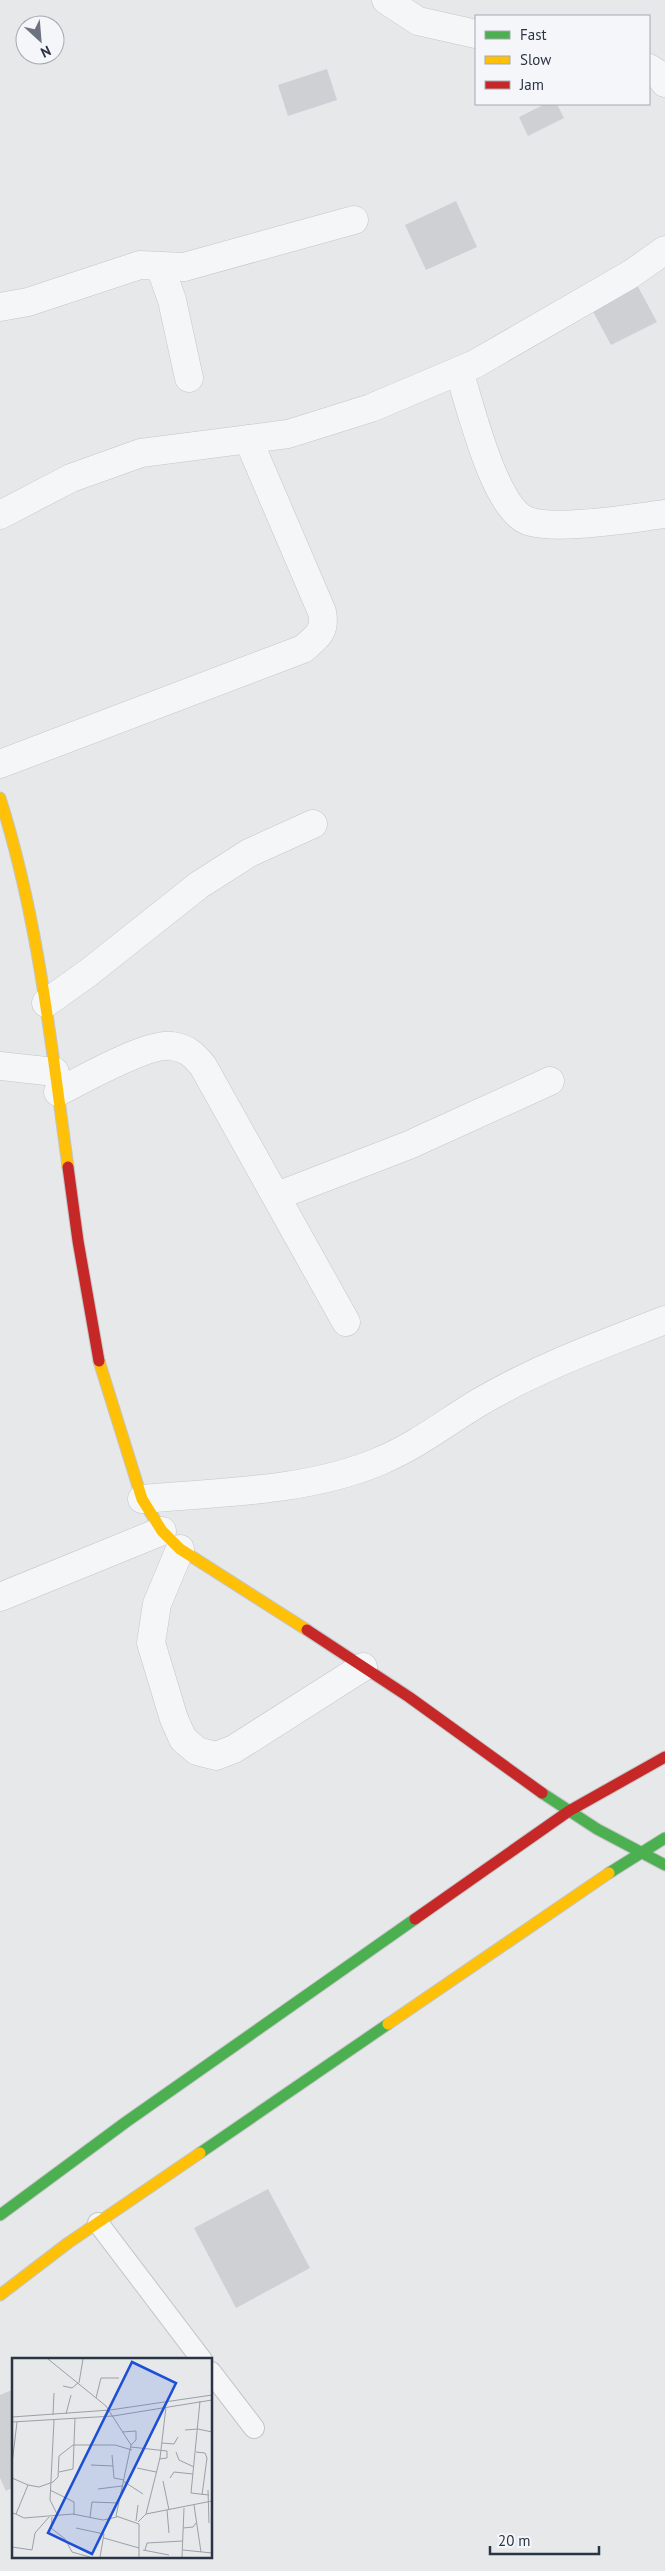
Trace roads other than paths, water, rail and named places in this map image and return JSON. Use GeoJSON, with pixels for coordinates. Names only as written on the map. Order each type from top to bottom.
{"type":"FeatureCollection","features":[{"type":"Feature","properties":{"kind":"street"},"geometry":{"type":"LineString","coordinates":[[386,0],[418,21],[475,34]]}},
{"type":"Feature","properties":{"kind":"street"},"geometry":{"type":"LineString","coordinates":[[650,69],[657,73],[665,83]]}},
{"type":"Feature","properties":{"kind":"street"},"geometry":{"type":"LineString","coordinates":[[0,307],[28,302],[140,266],[184,267],[354,220]]}},
{"type":"Feature","properties":{"kind":"street"},"geometry":{"type":"LineString","coordinates":[[0,515],[70,478],[141,453],[288,434],[371,408],[475,364],[661,260]]}},
{"type":"Feature","properties":{"kind":"street"},"geometry":{"type":"LineString","coordinates":[[160,266],[172,300],[189,378]]}},
{"type":"Feature","properties":{"kind":"street"},"geometry":{"type":"LineString","coordinates":[[459,371],[496,484],[508,506],[526,521],[553,525],[665,514]]}},
{"type":"Feature","properties":{"kind":"street"},"geometry":{"type":"LineString","coordinates":[[0,764],[302,649],[322,634],[325,623],[322,612],[248,439]]}},
{"type":"Feature","properties":{"kind":"street"},"geometry":{"type":"LineString","coordinates":[[0,798],[15,846],[46,1003],[78,1241],[99,1360],[142,1499],[171,1540],[364,1667],[569,1811],[638,1853],[665,1865]]}},
{"type":"Feature","properties":{"kind":"street"},"geometry":{"type":"LineString","coordinates":[[46,1003],[88,973],[199,885],[249,853],[313,824]]}},
{"type":"Feature","properties":{"kind":"street"},"geometry":{"type":"LineString","coordinates":[[0,1066],[56,1082],[148,1048],[171,1045],[192,1052],[203,1066],[346,1322]]}},
{"type":"Feature","properties":{"kind":"street"},"geometry":{"type":"LineString","coordinates":[[277,1196],[409,1145],[550,1081]]}},
{"type":"Feature","properties":{"kind":"street"},"geometry":{"type":"LineString","coordinates":[[142,1499],[276,1486],[338,1475],[380,1461],[419,1442],[479,1403],[565,1359],[665,1320]]}},
{"type":"Feature","properties":{"kind":"street"},"geometry":{"type":"LineString","coordinates":[[0,1597],[171,1540]]}},
{"type":"Feature","properties":{"kind":"street"},"geometry":{"type":"LineString","coordinates":[[171,1540],[157,1604],[151,1643],[174,1719],[183,1739],[196,1752],[216,1756],[234,1749],[364,1667]]}},
{"type":"Feature","properties":{"kind":"street"},"geometry":{"type":"LineString","coordinates":[[0,2215],[126,2122],[569,1811],[665,1757]]}},
{"type":"Feature","properties":{"kind":"street"},"geometry":{"type":"LineString","coordinates":[[0,2295],[98,2223],[638,1853],[665,1838]]}},
{"type":"Feature","properties":{"kind":"lane"},"geometry":{"type":"LineString","coordinates":[[98,2223],[200,2358]]}},
{"type":"Feature","properties":{"kind":"lane"},"geometry":{"type":"LineString","coordinates":[[212,2373],[254,2428]]}}]}
